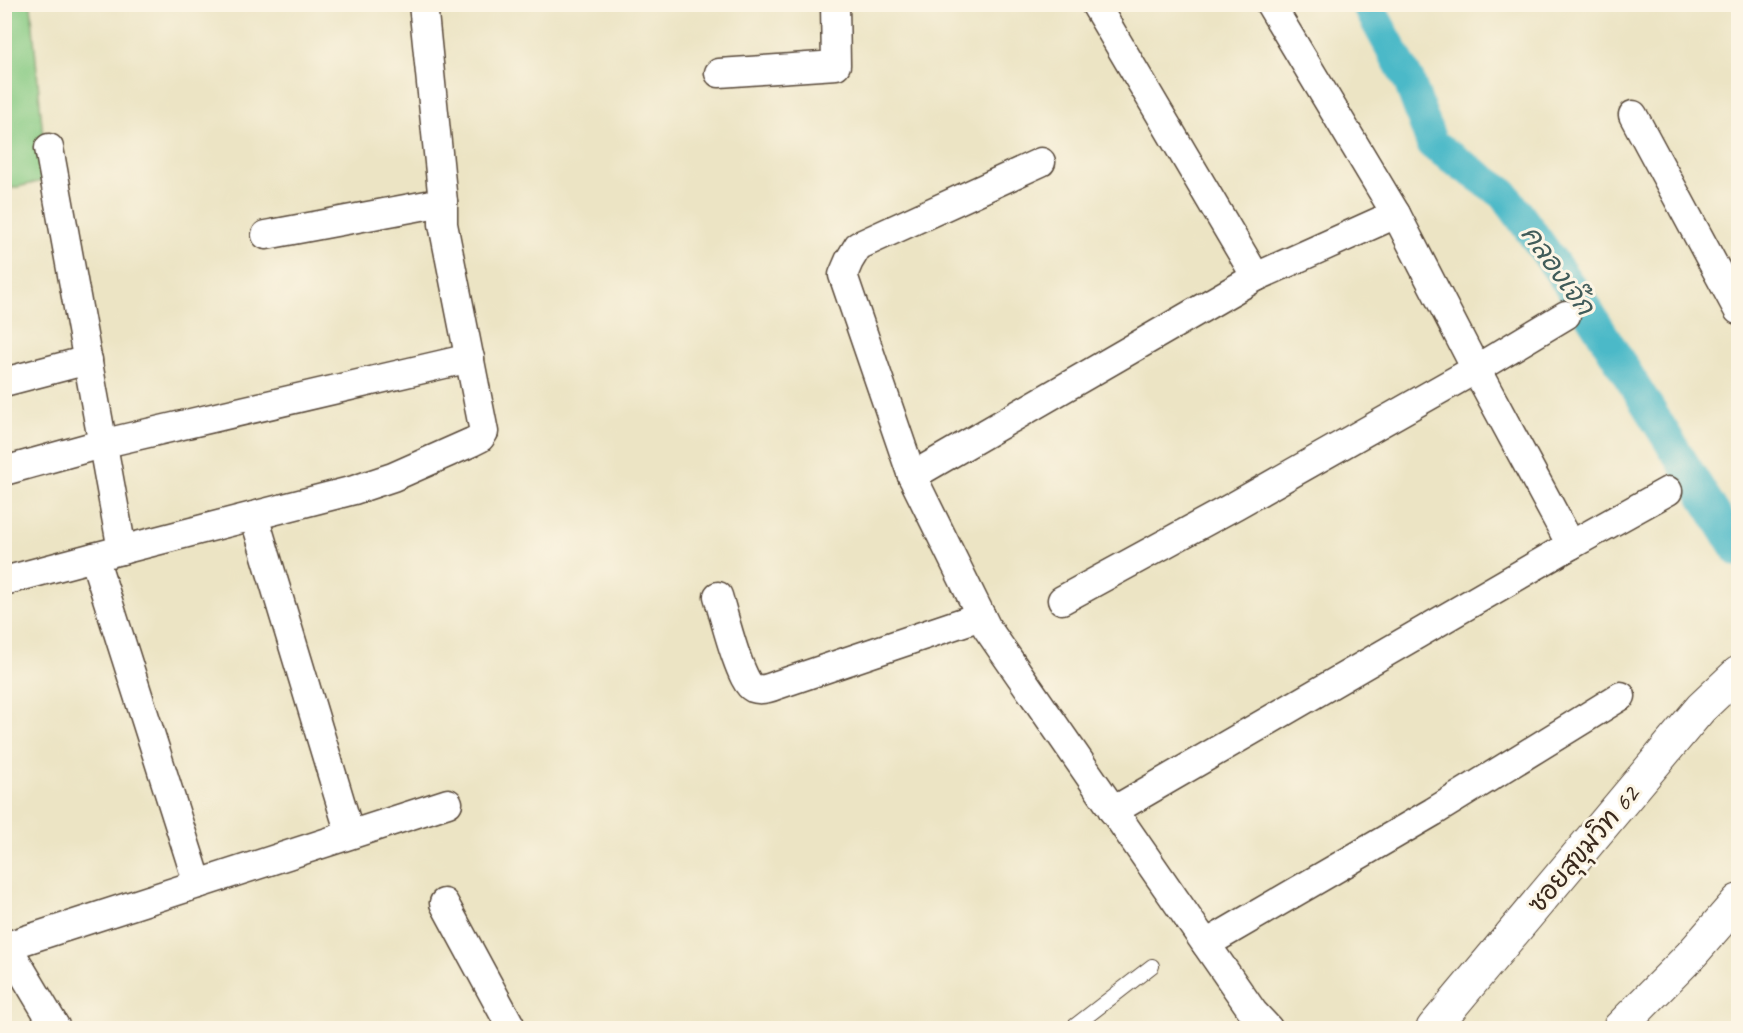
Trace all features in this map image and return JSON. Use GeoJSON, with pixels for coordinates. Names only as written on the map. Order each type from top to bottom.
{"type":"FeatureCollection","features":[{"type":"Feature","properties":{"kind":"main road","name":"ซอยสุขุมวิท 62"},"geometry":{"type":"LineString","coordinates":[[1433,1029],[1701,708],[1738,673]]}},
{"type":"Feature","properties":{"kind":"main road"},"geometry":{"type":"LineString","coordinates":[[1619,1029],[1691,955],[1738,902]]}},
{"type":"Feature","properties":{"kind":"street"},"geometry":{"type":"LineString","coordinates":[[4,581],[354,490],[393,477],[480,438],[484,427],[443,224],[423,4]]}},
{"type":"Feature","properties":{"kind":"street"},"geometry":{"type":"LineString","coordinates":[[719,74],[836,66],[835,4]]}},
{"type":"Feature","properties":{"kind":"street"},"geometry":{"type":"LineString","coordinates":[[1095,4],[1256,277]]}},
{"type":"Feature","properties":{"kind":"street"},"geometry":{"type":"LineString","coordinates":[[1270,4],[1396,214],[1571,545]]}},
{"type":"Feature","properties":{"kind":"street"},"geometry":{"type":"LineString","coordinates":[[1632,115],[1736,299]]}},
{"type":"Feature","properties":{"kind":"street"},"geometry":{"type":"LineString","coordinates":[[50,148],[101,444],[122,550]]}},
{"type":"Feature","properties":{"kind":"street"},"geometry":{"type":"LineString","coordinates":[[1041,162],[858,246],[843,275],[912,476],[987,628],[1253,1012],[1268,1029]]}},
{"type":"Feature","properties":{"kind":"street"},"geometry":{"type":"LineString","coordinates":[[266,235],[442,202]]}},
{"type":"Feature","properties":{"kind":"street"},"geometry":{"type":"LineString","coordinates":[[912,476],[1256,277],[1396,214]]}},
{"type":"Feature","properties":{"kind":"street"},"geometry":{"type":"LineString","coordinates":[[1062,600],[1247,499],[1476,369],[1566,315]]}},
{"type":"Feature","properties":{"kind":"street"},"geometry":{"type":"LineString","coordinates":[[4,471],[101,444],[470,358]]}},
{"type":"Feature","properties":{"kind":"street"},"geometry":{"type":"LineString","coordinates":[[4,382],[88,360]]}},
{"type":"Feature","properties":{"kind":"street"},"geometry":{"type":"LineString","coordinates":[[1113,811],[1668,491]]}},
{"type":"Feature","properties":{"kind":"street"},"geometry":{"type":"LineString","coordinates":[[254,516],[350,834]]}},
{"type":"Feature","properties":{"kind":"street"},"geometry":{"type":"LineString","coordinates":[[94,557],[198,884]]}},
{"type":"Feature","properties":{"kind":"street"},"geometry":{"type":"LineString","coordinates":[[718,596],[740,668],[747,683],[752,688],[758,689],[777,686],[981,616]]}},
{"type":"Feature","properties":{"kind":"street"},"geometry":{"type":"LineString","coordinates":[[1206,944],[1433,812],[1622,696]]}},
{"type":"Feature","properties":{"kind":"street"},"geometry":{"type":"LineString","coordinates":[[56,1029],[6,947],[448,803]]}},
{"type":"Feature","properties":{"kind":"street"},"geometry":{"type":"LineString","coordinates":[[444,903],[509,1028]]}},
{"type":"Feature","properties":{"kind":"lane"},"geometry":{"type":"LineString","coordinates":[[1072,1029],[1152,966]]}},
{"type":"Feature","properties":{"kind":"green space"},"geometry":{"type":"Polygon","coordinates":[[[4,5],[31,5],[47,180],[5,190],[4,5]]]}},
{"type":"Feature","properties":{"kind":"waterway","name":"คลองเจ๊ก"},"geometry":{"type":"LineString","coordinates":[[1367,4],[1409,81],[1432,144],[1504,194],[1588,311],[1738,551]]}}]}
